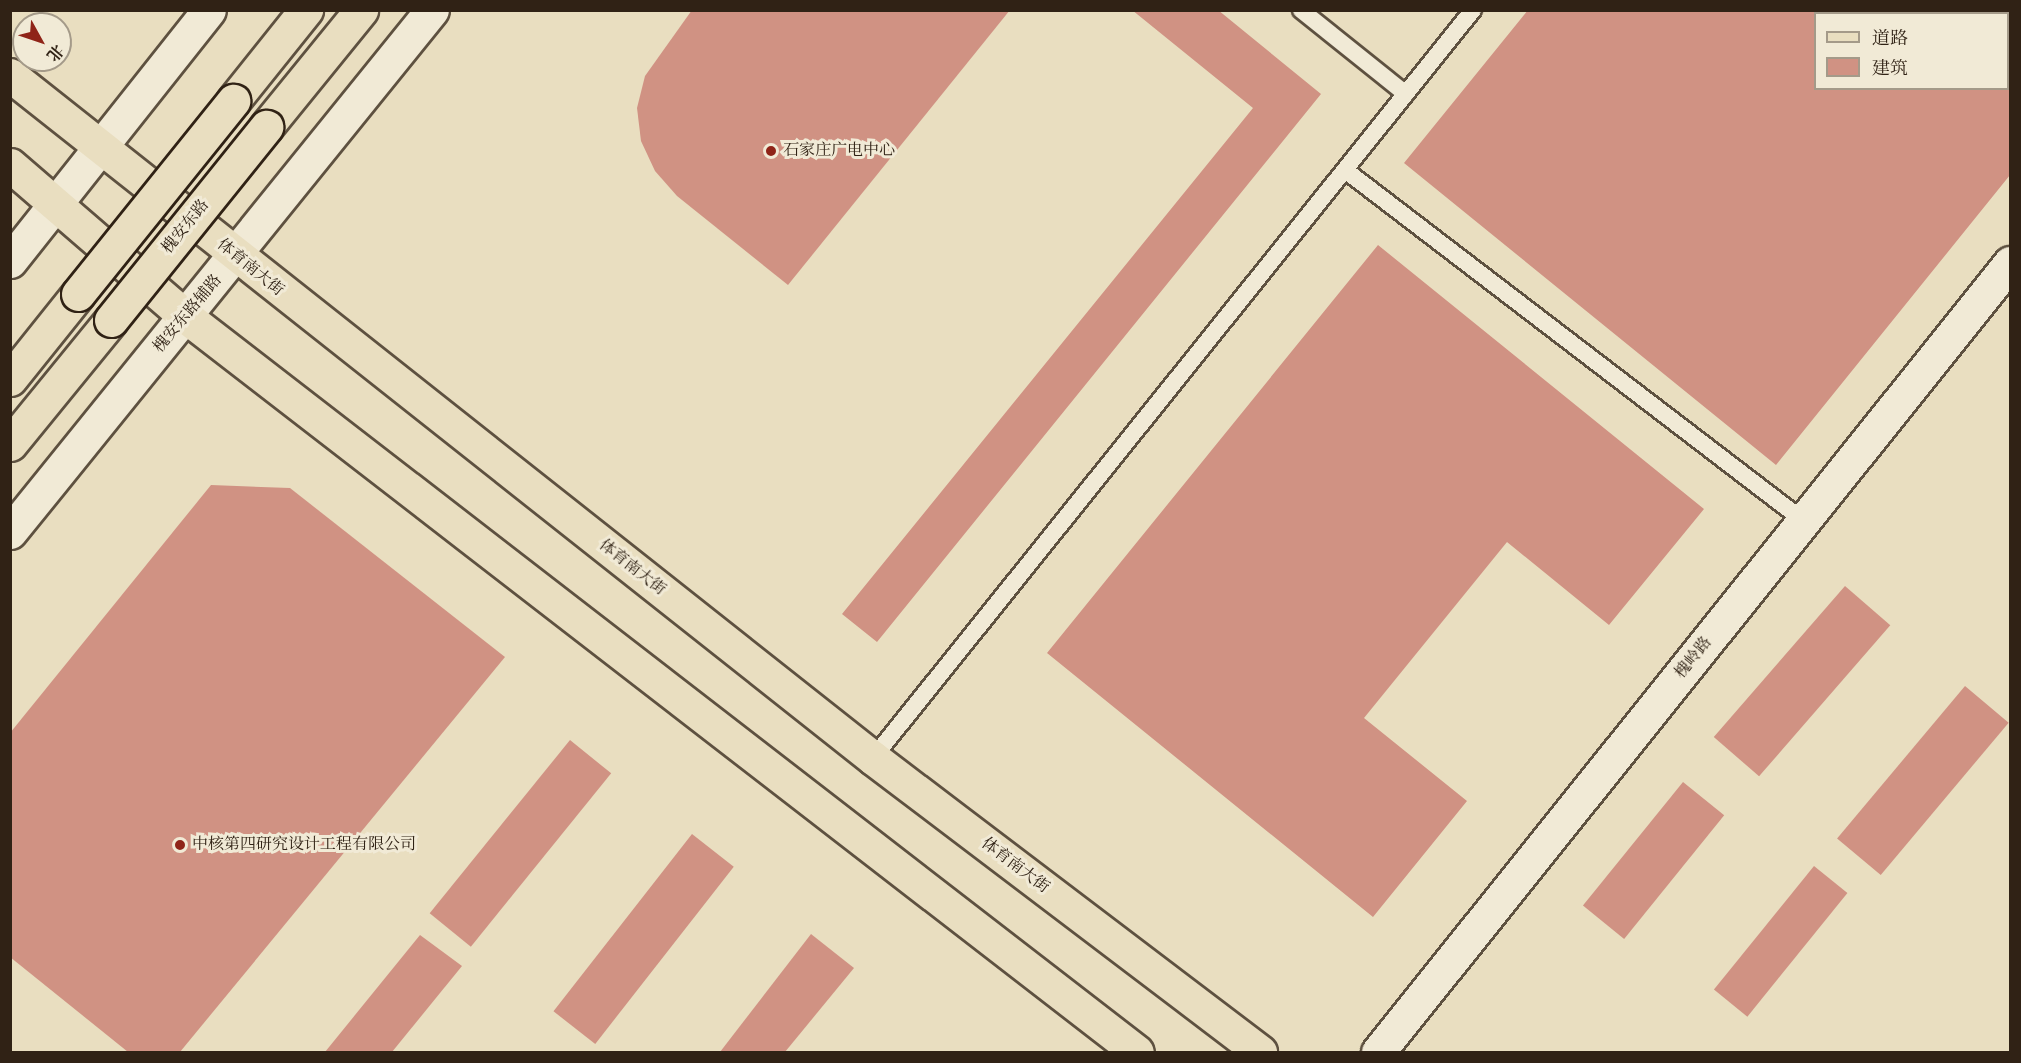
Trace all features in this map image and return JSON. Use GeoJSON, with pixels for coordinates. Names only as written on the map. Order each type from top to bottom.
{"type":"FeatureCollection","features":[{"type":"Feature","properties":{"kind":"main road"},"geometry":{"type":"LineString","coordinates":[[10,261],[209,10]]}},
{"type":"Feature","properties":{"kind":"main road"},"geometry":{"type":"LineString","coordinates":[[10,379],[306,10]]}},
{"type":"Feature","properties":{"kind":"main road","name":"槐安东路"},"geometry":{"type":"LineString","coordinates":[[10,444],[361,10]]}},
{"type":"Feature","properties":{"kind":"main road","name":"槐安东路辅路"},"geometry":{"type":"LineString","coordinates":[[10,532],[185,316],[236,258],[432,10]]}},
{"type":"Feature","properties":{"kind":"main road","name":"体育南大街"},"geometry":{"type":"LineString","coordinates":[[10,75],[101,146],[236,258],[873,758],[1260,1053]]}},
{"type":"Feature","properties":{"kind":"main road"},"geometry":{"type":"LineString","coordinates":[[10,165],[57,203],[185,316],[1137,1053]]}},
{"type":"Feature","properties":{"kind":"main road","name":"槐岭路"},"geometry":{"type":"LineString","coordinates":[[1378,1053],[2010,263]]}},
{"type":"Feature","properties":{"kind":"lane"},"geometry":{"type":"LineString","coordinates":[[1301,10],[1406,94]]}},
{"type":"Feature","properties":{"kind":"lane"},"geometry":{"type":"LineString","coordinates":[[873,758],[1473,10]]}},
{"type":"Feature","properties":{"kind":"lane"},"geometry":{"type":"LineString","coordinates":[[1345,170],[1804,521]]}},
{"type":"Feature","properties":{"kind":"building","name":"石家庄广电中心"},"geometry":{"type":"Polygon","coordinates":[[[692,10],[1010,10],[788,285],[677,196],[655,171],[641,141],[637,108],[645,76],[692,10]]]}},
{"type":"Feature","properties":{"kind":"building"},"geometry":{"type":"Polygon","coordinates":[[[1132,10],[1218,10],[1321,94],[877,642],[842,614],[1253,108],[1132,10]]]}},
{"type":"Feature","properties":{"kind":"building"},"geometry":{"type":"Polygon","coordinates":[[[1528,10],[2010,10],[2010,175],[1776,465],[1404,163],[1528,10]]]}},
{"type":"Feature","properties":{"kind":"building"},"geometry":{"type":"Polygon","coordinates":[[[1378,245],[1704,509],[1609,625],[1507,542],[1364,718],[1467,801],[1373,917],[1047,653],[1378,245]]]}},
{"type":"Feature","properties":{"kind":"building","name":"中核第四研究设计工程有限公司"},"geometry":{"type":"Polygon","coordinates":[[[211,485],[290,488],[505,657],[180,1052],[128,1052],[10,957],[10,733],[211,485]]]}},
{"type":"Feature","properties":{"kind":"building"},"geometry":{"type":"Polygon","coordinates":[[[1845,586],[1890,625],[1759,776],[1714,737],[1845,586]]]}},
{"type":"Feature","properties":{"kind":"building"},"geometry":{"type":"Polygon","coordinates":[[[1965,686],[2009,723],[1881,875],[1837,838],[1965,686]]]}},
{"type":"Feature","properties":{"kind":"building"},"geometry":{"type":"Polygon","coordinates":[[[570,740],[611,773],[471,947],[430,913],[570,740]]]}},
{"type":"Feature","properties":{"kind":"building"},"geometry":{"type":"Polygon","coordinates":[[[1683,782],[1724,815],[1624,939],[1583,906],[1683,782]]]}},
{"type":"Feature","properties":{"kind":"building"},"geometry":{"type":"Polygon","coordinates":[[[692,834],[734,867],[595,1044],[553,1011],[692,834]]]}},
{"type":"Feature","properties":{"kind":"building"},"geometry":{"type":"Polygon","coordinates":[[[1814,866],[1847,893],[1747,1017],[1714,990],[1814,866]]]}},
{"type":"Feature","properties":{"kind":"building"},"geometry":{"type":"Polygon","coordinates":[[[811,934],[854,968],[785,1052],[720,1052],[811,934]]]}},
{"type":"Feature","properties":{"kind":"building"},"geometry":{"type":"Polygon","coordinates":[[[420,935],[462,966],[392,1052],[325,1052],[420,935]]]}},
{"type":"Feature","properties":{"kind":"place","name":"石家庄广电中心"},"geometry":{"type":"Point","coordinates":[771,151]}},
{"type":"Feature","properties":{"kind":"place","name":"中核第四研究设计工程有限公司"},"geometry":{"type":"Point","coordinates":[180,845]}}]}
